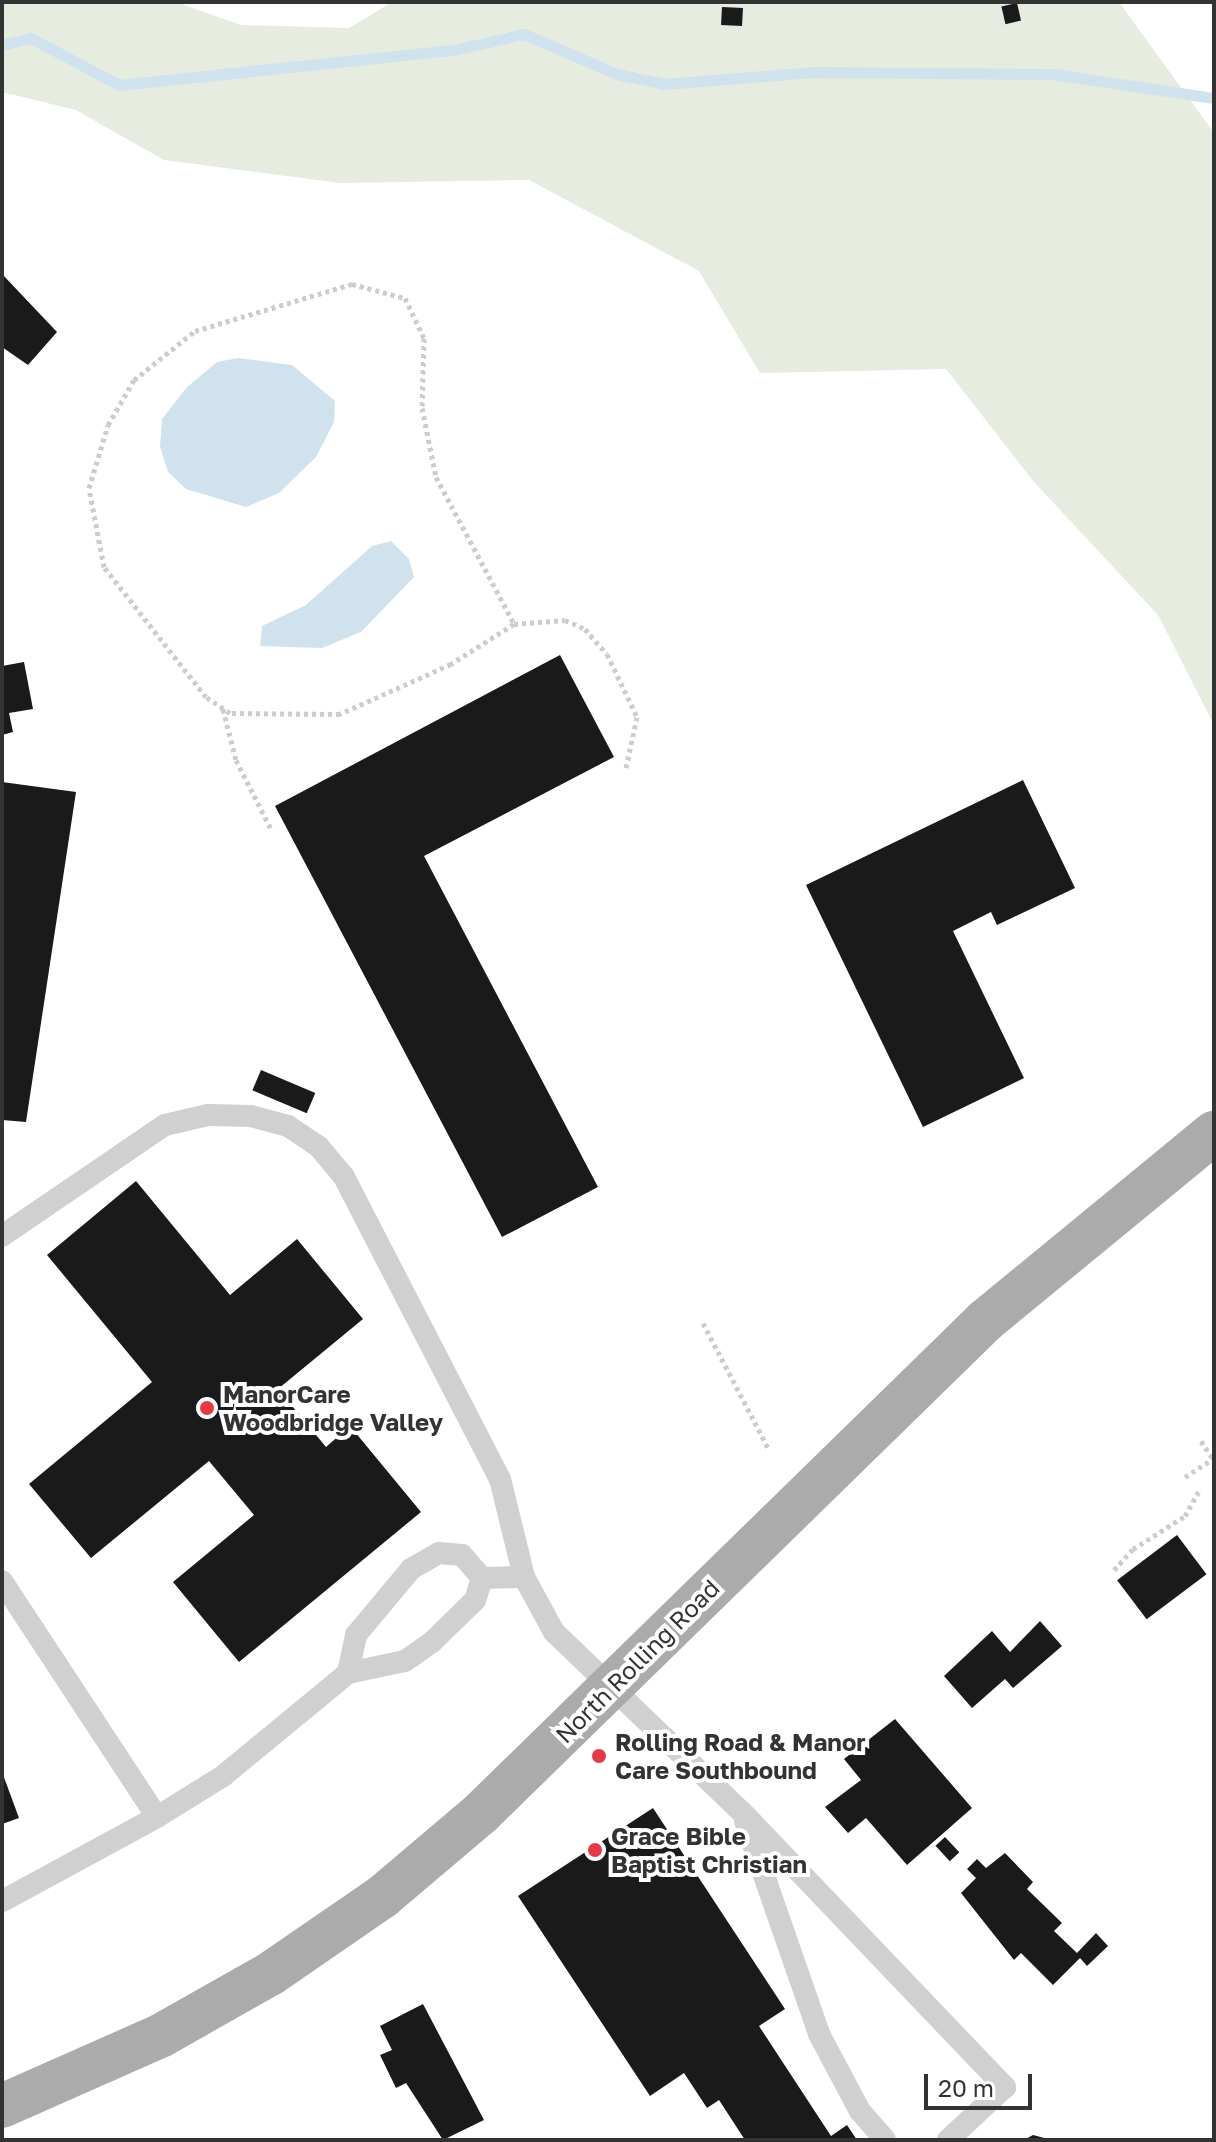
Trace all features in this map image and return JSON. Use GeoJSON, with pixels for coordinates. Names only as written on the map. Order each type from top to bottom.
{"type":"FeatureCollection","features":[{"type":"Feature","properties":{"kind":"main road","name":"North Rolling Road"},"geometry":{"type":"LineString","coordinates":[[2,2106],[162,2035],[282,1966],[382,1897],[611,1688],[879,1419],[1214,1133]]}},
{"type":"Feature","properties":{"kind":"lane"},"geometry":{"type":"LineString","coordinates":[[2,1236],[165,1125],[208,1115],[288,1126],[319,1147],[344,1177],[500,1479],[524,1577],[554,1632],[742,1812],[1005,2087],[948,2140]]}},
{"type":"Feature","properties":{"kind":"lane"},"geometry":{"type":"LineString","coordinates":[[348,1673],[356,1635],[411,1569],[439,1553],[462,1555],[482,1578]]}},
{"type":"Feature","properties":{"kind":"lane"},"geometry":{"type":"LineString","coordinates":[[482,1578],[524,1577]]}},
{"type":"Feature","properties":{"kind":"lane"},"geometry":{"type":"LineString","coordinates":[[2,1901],[157,1817],[223,1776],[348,1673],[405,1661],[475,1600],[482,1578]]}},
{"type":"Feature","properties":{"kind":"lane"},"geometry":{"type":"LineString","coordinates":[[2,1581],[7,1604],[157,1817]]}},
{"type":"Feature","properties":{"kind":"lane"},"geometry":{"type":"LineString","coordinates":[[742,1812],[819,2034],[860,2111],[885,2140]]}},
{"type":"Feature","properties":{"kind":"path"},"geometry":{"type":"LineString","coordinates":[[272,831],[236,760],[223,708],[157,640],[104,567],[89,488],[108,425],[134,380],[195,331],[267,305],[352,284],[405,298],[424,338],[422,408],[436,477],[514,624]]}},
{"type":"Feature","properties":{"kind":"path"},"geometry":{"type":"LineString","coordinates":[[223,708],[262,718],[340,714],[451,664],[514,624],[565,620],[585,629],[607,654],[637,717],[626,768]]}},
{"type":"Feature","properties":{"kind":"path"},"geometry":{"type":"LineString","coordinates":[[703,1323],[769,1450]]}},
{"type":"Feature","properties":{"kind":"path"},"geometry":{"type":"LineString","coordinates":[[1185,1477],[1213,1458],[1201,1441]]}},
{"type":"Feature","properties":{"kind":"path"},"geometry":{"type":"LineString","coordinates":[[1114,1570],[1133,1549],[1185,1516],[1199,1491]]}},
{"type":"Feature","properties":{"kind":"shaded area"},"geometry":{"type":"Polygon","coordinates":[[[176,2],[241,25],[349,28],[392,2],[1119,2],[1214,133],[1214,725],[1158,615],[1034,482],[946,369],[760,373],[699,271],[529,180],[341,183],[164,160],[76,110],[2,92],[2,3],[176,2]]]}},
{"type":"Feature","properties":{"kind":"water"},"geometry":{"type":"Polygon","coordinates":[[[238,358],[292,365],[335,401],[334,422],[316,457],[279,493],[246,507],[186,489],[168,472],[160,447],[162,419],[187,387],[217,362],[238,358]]]}},
{"type":"Feature","properties":{"kind":"water"},"geometry":{"type":"Polygon","coordinates":[[[391,541],[409,559],[414,577],[361,632],[322,648],[260,646],[262,626],[306,605],[372,546],[391,541]]]}},
{"type":"Feature","properties":{"kind":"building"},"geometry":{"type":"Polygon","coordinates":[[[1017,3],[1021,21],[1005,24],[1001,7],[1017,3]]]}},
{"type":"Feature","properties":{"kind":"building"},"geometry":{"type":"Polygon","coordinates":[[[722,7],[743,8],[742,26],[721,25],[722,7]]]}},
{"type":"Feature","properties":{"kind":"building"},"geometry":{"type":"Polygon","coordinates":[[[2,274],[57,332],[28,365],[2,347],[2,274]]]}},
{"type":"Feature","properties":{"kind":"building"},"geometry":{"type":"Polygon","coordinates":[[[560,655],[614,757],[424,856],[598,1187],[502,1237],[275,806],[560,655]]]}},
{"type":"Feature","properties":{"kind":"building"},"geometry":{"type":"Polygon","coordinates":[[[24,662],[33,709],[9,713],[13,732],[2,735],[2,666],[24,662]]]}},
{"type":"Feature","properties":{"kind":"building"},"geometry":{"type":"Polygon","coordinates":[[[1023,780],[1075,888],[997,925],[991,912],[953,931],[1024,1078],[923,1127],[806,885],[1023,780]]]}},
{"type":"Feature","properties":{"kind":"building"},"geometry":{"type":"Polygon","coordinates":[[[2,782],[76,792],[26,1122],[2,1120],[2,782]]]}},
{"type":"Feature","properties":{"kind":"building"},"geometry":{"type":"Polygon","coordinates":[[[261,1070],[315,1093],[307,1113],[252,1090],[261,1070]]]}},
{"type":"Feature","properties":{"kind":"building","name":"ManorCare Woodbridge Valley"},"geometry":{"type":"Polygon","coordinates":[[[136,1181],[230,1295],[297,1239],[363,1319],[278,1389],[326,1447],[350,1426],[421,1512],[239,1662],[173,1582],[254,1515],[209,1461],[91,1558],[29,1484],[152,1382],[47,1255],[136,1181]]]}},
{"type":"Feature","properties":{"kind":"building"},"geometry":{"type":"Polygon","coordinates":[[[1177,1535],[1206,1574],[1147,1619],[1117,1580],[1177,1535]]]}},
{"type":"Feature","properties":{"kind":"building"},"geometry":{"type":"Polygon","coordinates":[[[1040,1621],[1062,1646],[1013,1688],[1005,1679],[972,1708],[944,1676],[992,1631],[1010,1652],[1040,1621]]]}},
{"type":"Feature","properties":{"kind":"building"},"geometry":{"type":"Polygon","coordinates":[[[895,1719],[972,1808],[907,1865],[866,1818],[848,1833],[825,1807],[861,1780],[844,1759],[895,1719]]]}},
{"type":"Feature","properties":{"kind":"building"},"geometry":{"type":"Polygon","coordinates":[[[2,1772],[19,1818],[2,1824],[2,1772]]]}},
{"type":"Feature","properties":{"kind":"building"},"geometry":{"type":"Polygon","coordinates":[[[653,1808],[785,2009],[759,2026],[831,2136],[847,2125],[857,2140],[745,2140],[719,2100],[707,2108],[684,2073],[650,2096],[518,1896],[653,1808]]]}},
{"type":"Feature","properties":{"kind":"building"},"geometry":{"type":"Polygon","coordinates":[[[945,1837],[959,1852],[950,1861],[935,1846],[945,1837]]]}},
{"type":"Feature","properties":{"kind":"building"},"geometry":{"type":"Polygon","coordinates":[[[1005,1853],[1033,1882],[1027,1889],[1062,1923],[1054,1931],[1077,1953],[1096,1933],[1108,1946],[1087,1966],[1080,1958],[1053,1985],[1021,1953],[1014,1960],[961,1893],[976,1878],[967,1869],[977,1859],[986,1868],[1005,1853]]]}},
{"type":"Feature","properties":{"kind":"building"},"geometry":{"type":"Polygon","coordinates":[[[423,2004],[484,2120],[443,2140],[406,2083],[396,2088],[380,2055],[392,2050],[380,2026],[423,2004]]]}},
{"type":"Feature","properties":{"kind":"building"},"geometry":{"type":"Polygon","coordinates":[[[1033,2135],[1048,2139],[1048,2140],[1024,2140],[1033,2135]]]}},
{"type":"Feature","properties":{"kind":"waterway"},"geometry":{"type":"LineString","coordinates":[[2,45],[31,38],[119,85],[453,50],[524,34],[617,74],[664,84],[812,72],[1053,74],[1214,98]]}},
{"type":"Feature","properties":{"kind":"place","name":"ManorCare Woodbridge Valley"},"geometry":{"type":"Point","coordinates":[207,1408]}},
{"type":"Feature","properties":{"kind":"place","name":"Rolling Road & Manor Care Southbound"},"geometry":{"type":"Point","coordinates":[599,1756]}},
{"type":"Feature","properties":{"kind":"place","name":"Grace Bible Baptist Christian"},"geometry":{"type":"Point","coordinates":[595,1850]}}]}
